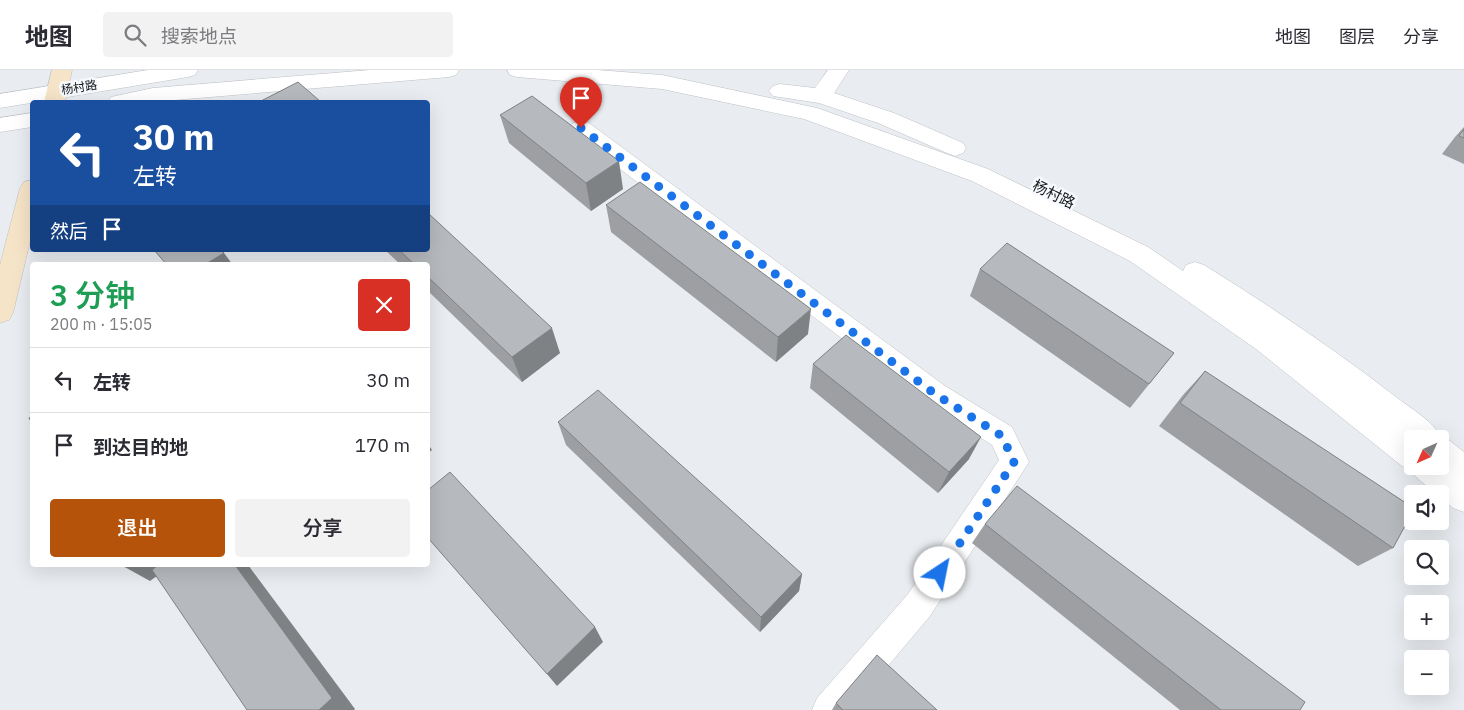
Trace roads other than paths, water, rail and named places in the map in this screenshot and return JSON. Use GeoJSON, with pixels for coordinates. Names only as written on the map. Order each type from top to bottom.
{"type":"FeatureCollection","features":[{"type":"Feature","properties":{"kind":"main road"},"geometry":{"type":"LineString","coordinates":[[0,313],[30,196]]}},
{"type":"Feature","properties":{"kind":"street","name":"杨村路"},"geometry":{"type":"LineString","coordinates":[[0,101],[58,88],[188,70]]}},
{"type":"Feature","properties":{"kind":"street"},"geometry":{"type":"LineString","coordinates":[[129,100],[153,95],[450,70]]}},
{"type":"Feature","properties":{"kind":"street"},"geometry":{"type":"LineString","coordinates":[[517,70],[662,82],[809,113],[980,175],[1139,254],[1265,341],[1404,451]]}},
{"type":"Feature","properties":{"kind":"street","name":"杨村路"},"geometry":{"type":"LineString","coordinates":[[628,70],[821,96],[886,118],[1020,178],[1105,219],[1238,298],[1375,395],[1416,430]]}},
{"type":"Feature","properties":{"kind":"street"},"geometry":{"type":"LineString","coordinates":[[821,96],[839,70]]}},
{"type":"Feature","properties":{"kind":"street"},"geometry":{"type":"LineString","coordinates":[[0,125],[30,120]]}},
{"type":"Feature","properties":{"kind":"street"},"geometry":{"type":"LineString","coordinates":[[581,128],[935,394],[1002,436],[1014,462],[919,605],[829,710]]}},
{"type":"Feature","properties":{"kind":"street"},"geometry":{"type":"LineString","coordinates":[[1449,458],[1464,470]]}},
{"type":"Feature","properties":{"kind":"street"},"geometry":{"type":"LineString","coordinates":[[1435,475],[1464,498]]}}]}
